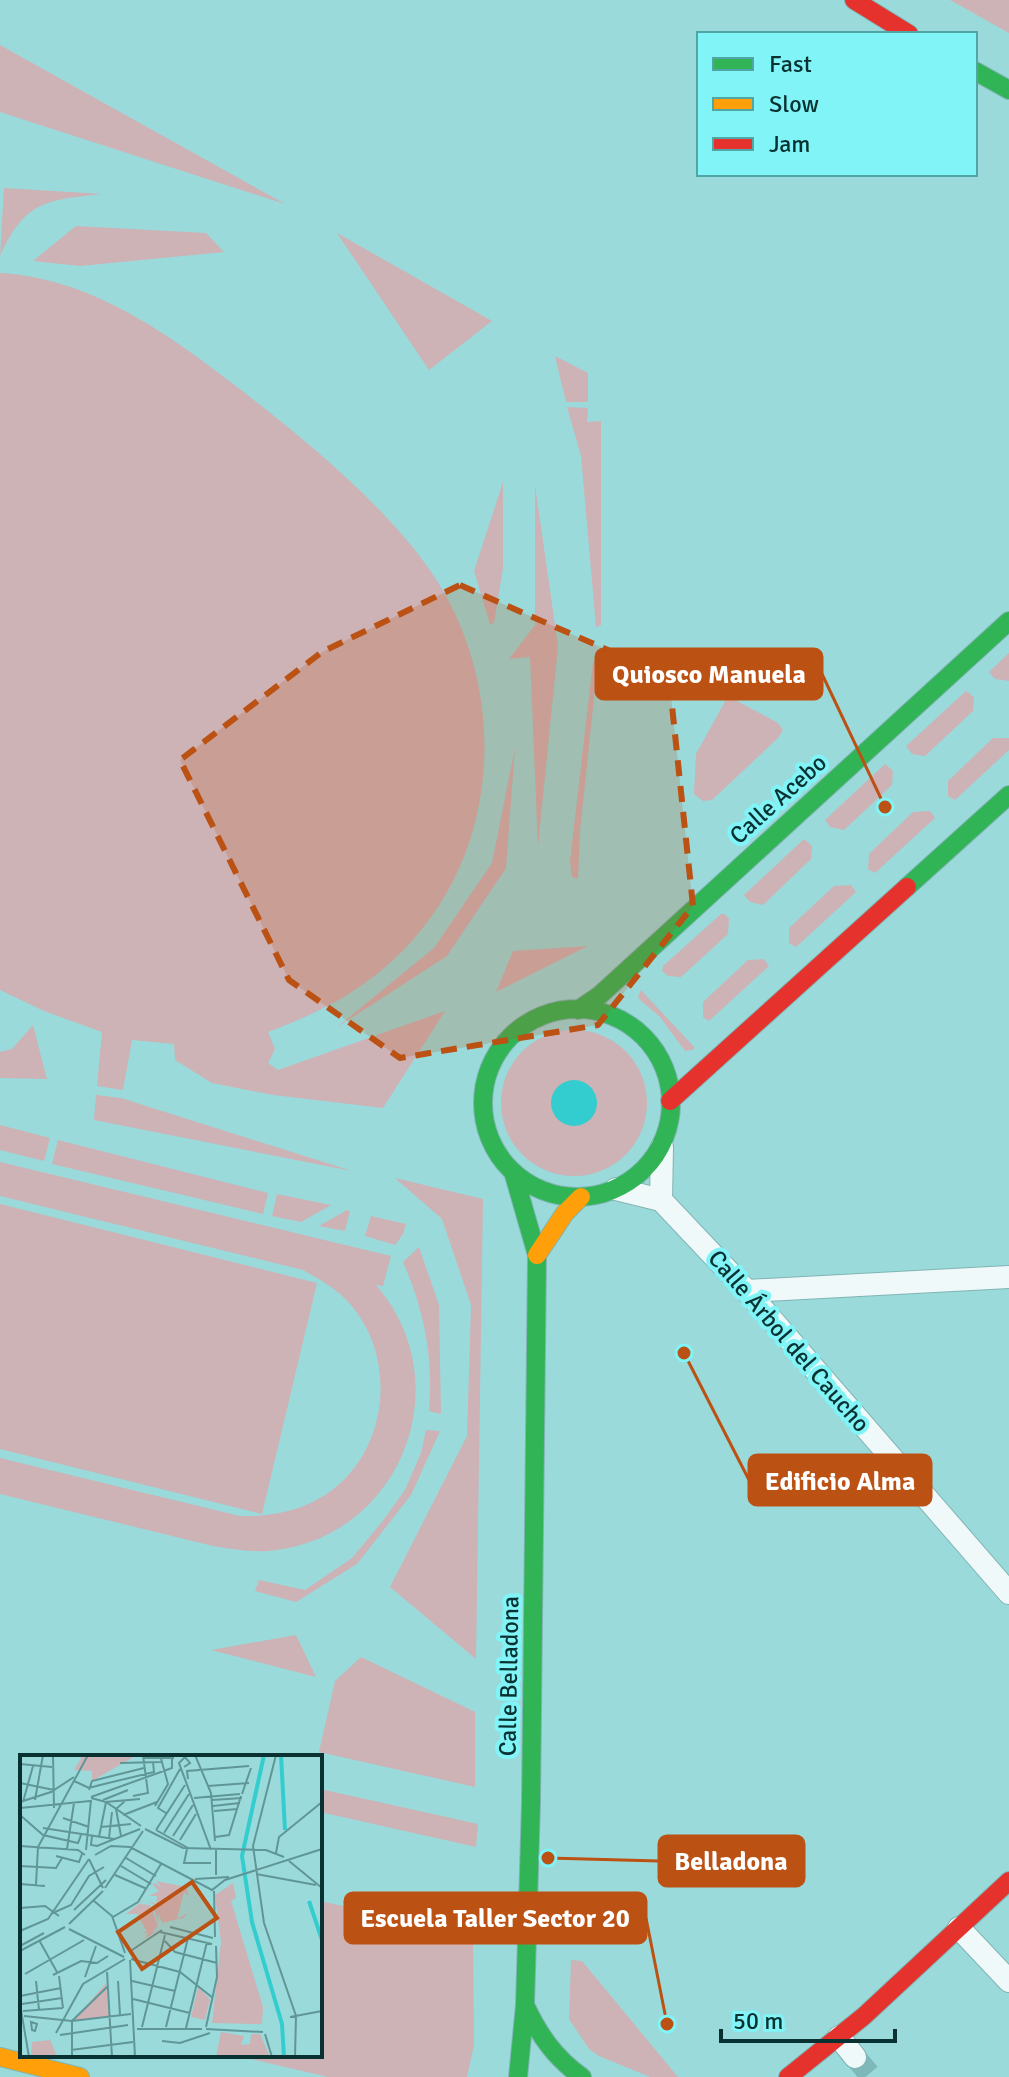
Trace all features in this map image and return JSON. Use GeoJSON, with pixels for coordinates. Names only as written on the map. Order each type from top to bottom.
{"type":"FeatureCollection","features":[{"type":"Feature","properties":{"kind":"street"},"geometry":{"type":"LineString","coordinates":[[854,0],[906,32]]}},
{"type":"Feature","properties":{"kind":"street"},"geometry":{"type":"LineString","coordinates":[[977,72],[1009,90]]}},
{"type":"Feature","properties":{"kind":"street","name":"Calle Acebo"},"geometry":{"type":"LineString","coordinates":[[578,1010],[600,995],[1009,621]]}},
{"type":"Feature","properties":{"kind":"street"},"geometry":{"type":"LineString","coordinates":[[670,1101],[1009,795]]}},
{"type":"Feature","properties":{"kind":"street"},"geometry":{"type":"LineString","coordinates":[[616,1189],[661,1200],[662,1147],[669,1124],[670,1101],[665,1068],[648,1040],[624,1021],[594,1010],[578,1010],[543,1014],[530,1019],[502,1042],[487,1067],[482,1087],[483,1109],[494,1147],[514,1175],[542,1190],[561,1196],[581,1197],[616,1189],[633,1179],[662,1147]]}},
{"type":"Feature","properties":{"kind":"street","name":"Calle Belladona"},"geometry":{"type":"LineString","coordinates":[[514,1175],[537,1255],[533,1665],[525,2005],[537,2033],[548,2047],[560,2061],[582,2077]]}},
{"type":"Feature","properties":{"kind":"street"},"geometry":{"type":"LineString","coordinates":[[537,1255],[565,1213],[581,1197]]}},
{"type":"Feature","properties":{"kind":"street","name":"Calle Árbol del Caucho"},"geometry":{"type":"LineString","coordinates":[[661,1200],[747,1291],[1009,1593]]}},
{"type":"Feature","properties":{"kind":"street"},"geometry":{"type":"LineString","coordinates":[[747,1291],[1009,1277]]}},
{"type":"Feature","properties":{"kind":"street"},"geometry":{"type":"LineString","coordinates":[[788,2077],[839,2037],[1009,1881]]}},
{"type":"Feature","properties":{"kind":"street"},"geometry":{"type":"LineString","coordinates":[[959,1928],[1009,1981]]}},
{"type":"Feature","properties":{"kind":"street"},"geometry":{"type":"LineString","coordinates":[[518,2077],[525,2005]]}},
{"type":"Feature","properties":{"kind":"street"},"geometry":{"type":"LineString","coordinates":[[839,2037],[855,2057]]}},
{"type":"Feature","properties":{"kind":"street"},"geometry":{"type":"LineString","coordinates":[[0,2057],[80,2077]]}},
{"type":"Feature","properties":{"kind":"highlighted area"},"geometry":{"type":"Polygon","coordinates":[[[460,585],[669,677],[693,906],[598,1025],[400,1058],[289,980],[180,760],[322,652],[460,585]]]}},
{"type":"Feature","properties":{"kind":"shaded area"},"geometry":{"type":"Polygon","coordinates":[[[950,0],[1009,0],[1009,33],[950,0]]]}},
{"type":"Feature","properties":{"kind":"shaded area"},"geometry":{"type":"Polygon","coordinates":[[[0,45],[285,204],[0,112],[0,45]]]}},
{"type":"Feature","properties":{"kind":"shaded area"},"geometry":{"type":"Polygon","coordinates":[[[4,188],[102,194],[66,198],[39,207],[19,224],[0,256],[4,188]]]}},
{"type":"Feature","properties":{"kind":"shaded area"},"geometry":{"type":"Polygon","coordinates":[[[76,226],[206,233],[224,252],[80,266],[33,261],[76,226]]]}},
{"type":"Feature","properties":{"kind":"shaded area"},"geometry":{"type":"Polygon","coordinates":[[[337,233],[492,321],[429,370],[337,233]]]}},
{"type":"Feature","properties":{"kind":"shaded area"},"geometry":{"type":"Polygon","coordinates":[[[0,273],[34,277],[98,298],[158,330],[241,390],[323,456],[402,535],[442,589],[464,635],[478,683],[484,733],[482,783],[472,832],[454,879],[428,922],[379,972],[334,1002],[268,1032],[275,1049],[268,1063],[278,1070],[445,1011],[383,1108],[273,1095],[212,1083],[175,1060],[174,1044],[132,1040],[123,1090],[97,1086],[102,1032],[44,1011],[0,990],[0,273]]]}},
{"type":"Feature","properties":{"kind":"shaded area"},"geometry":{"type":"Polygon","coordinates":[[[555,356],[588,373],[588,402],[566,402],[555,356]]]}},
{"type":"Feature","properties":{"kind":"shaded area"},"geometry":{"type":"Polygon","coordinates":[[[567,407],[588,408],[587,422],[601,421],[601,625],[596,627],[581,456],[567,407]]]}},
{"type":"Feature","properties":{"kind":"shaded area"},"geometry":{"type":"Polygon","coordinates":[[[503,482],[503,568],[494,623],[490,624],[474,571],[503,482]]]}},
{"type":"Feature","properties":{"kind":"shaded area"},"geometry":{"type":"Polygon","coordinates":[[[535,485],[558,646],[538,846],[530,657],[509,659],[535,625],[535,485]]]}},
{"type":"Feature","properties":{"kind":"shaded area"},"geometry":{"type":"Polygon","coordinates":[[[1009,653],[1009,681],[995,679],[989,672],[1009,653]]]}},
{"type":"Feature","properties":{"kind":"shaded area"},"geometry":{"type":"Polygon","coordinates":[[[598,660],[578,879],[572,877],[570,861],[593,662],[598,660]]]}},
{"type":"Feature","properties":{"kind":"shaded area"},"geometry":{"type":"Polygon","coordinates":[[[966,691],[974,697],[973,711],[925,756],[912,754],[906,746],[966,691]]]}},
{"type":"Feature","properties":{"kind":"shaded area"},"geometry":{"type":"Polygon","coordinates":[[[728,696],[778,723],[783,730],[712,800],[703,801],[694,794],[696,754],[728,696]]]}},
{"type":"Feature","properties":{"kind":"shaded area"},"geometry":{"type":"Polygon","coordinates":[[[993,738],[1009,738],[1009,750],[955,800],[948,796],[948,781],[993,738]]]}},
{"type":"Feature","properties":{"kind":"shaded area"},"geometry":{"type":"Polygon","coordinates":[[[515,748],[506,868],[447,956],[336,1028],[434,948],[492,863],[515,748]]]}},
{"type":"Feature","properties":{"kind":"shaded area"},"geometry":{"type":"Polygon","coordinates":[[[885,764],[893,771],[892,785],[844,830],[830,827],[825,820],[885,764]]]}},
{"type":"Feature","properties":{"kind":"shaded area"},"geometry":{"type":"Polygon","coordinates":[[[930,811],[935,818],[875,873],[868,869],[869,854],[913,812],[930,811]]]}},
{"type":"Feature","properties":{"kind":"shaded area"},"geometry":{"type":"Polygon","coordinates":[[[804,839],[812,846],[811,859],[763,905],[750,902],[744,895],[804,839]]]}},
{"type":"Feature","properties":{"kind":"shaded area"},"geometry":{"type":"Polygon","coordinates":[[[851,885],[856,892],[796,947],[789,943],[789,928],[834,886],[851,885]]]}},
{"type":"Feature","properties":{"kind":"shaded area"},"geometry":{"type":"Polygon","coordinates":[[[721,914],[729,919],[728,934],[681,977],[668,976],[662,971],[663,966],[721,914]]]}},
{"type":"Feature","properties":{"kind":"shaded area"},"geometry":{"type":"Polygon","coordinates":[[[588,946],[496,992],[513,951],[588,946]]]}},
{"type":"Feature","properties":{"kind":"shaded area"},"geometry":{"type":"Polygon","coordinates":[[[764,959],[769,966],[709,1021],[703,1017],[703,1002],[748,960],[764,959]]]}},
{"type":"Feature","properties":{"kind":"shaded area"},"geometry":{"type":"Polygon","coordinates":[[[641,990],[695,1048],[685,1051],[660,1017],[640,1000],[641,990]]]}},
{"type":"Feature","properties":{"kind":"shaded area"},"geometry":{"type":"Polygon","coordinates":[[[33,1025],[47,1079],[0,1078],[0,1052],[12,1049],[33,1025]]]}},
{"type":"Feature","properties":{"kind":"shaded area"},"geometry":{"type":"Polygon","coordinates":[[[574,1030],[602,1036],[625,1052],[641,1075],[647,1103],[641,1131],[625,1154],[602,1170],[574,1176],[546,1170],[523,1154],[507,1131],[501,1103],[507,1075],[523,1052],[546,1036],[574,1030]]]}},
{"type":"Feature","properties":{"kind":"shaded area"},"geometry":{"type":"Polygon","coordinates":[[[96,1095],[121,1098],[352,1171],[94,1120],[96,1095]]]}},
{"type":"Feature","properties":{"kind":"shaded area"},"geometry":{"type":"Polygon","coordinates":[[[0,1125],[50,1138],[44,1161],[0,1150],[0,1125]]]}},
{"type":"Feature","properties":{"kind":"shaded area"},"geometry":{"type":"Polygon","coordinates":[[[58,1140],[268,1193],[263,1214],[52,1164],[58,1140]]]}},
{"type":"Feature","properties":{"kind":"shaded area"},"geometry":{"type":"Polygon","coordinates":[[[0,1162],[391,1256],[383,1286],[376,1285],[401,1324],[414,1367],[414,1410],[404,1451],[383,1488],[353,1519],[314,1540],[268,1551],[213,1546],[0,1494],[0,1458],[240,1516],[286,1512],[318,1499],[350,1474],[366,1450],[376,1424],[380,1396],[379,1367],[372,1340],[358,1315],[339,1293],[321,1281],[303,1270],[0,1196],[0,1162]]]}},
{"type":"Feature","properties":{"kind":"shaded area"},"geometry":{"type":"Polygon","coordinates":[[[395,1178],[483,1199],[476,1659],[390,1587],[467,1436],[471,1305],[442,1219],[395,1178]]]}},
{"type":"Feature","properties":{"kind":"shaded area"},"geometry":{"type":"Polygon","coordinates":[[[277,1194],[331,1205],[301,1222],[272,1216],[277,1194]]]}},
{"type":"Feature","properties":{"kind":"shaded area"},"geometry":{"type":"Polygon","coordinates":[[[0,1204],[317,1283],[262,1514],[0,1449],[0,1204]]]}},
{"type":"Feature","properties":{"kind":"shaded area"},"geometry":{"type":"Polygon","coordinates":[[[350,1211],[345,1231],[319,1226],[350,1211]]]}},
{"type":"Feature","properties":{"kind":"shaded area"},"geometry":{"type":"Polygon","coordinates":[[[371,1216],[406,1224],[395,1245],[365,1236],[371,1216]]]}},
{"type":"Feature","properties":{"kind":"shaded area"},"geometry":{"type":"Polygon","coordinates":[[[419,1247],[439,1305],[441,1414],[429,1411],[430,1372],[426,1335],[403,1262],[419,1247]]]}},
{"type":"Feature","properties":{"kind":"shaded area"},"geometry":{"type":"Polygon","coordinates":[[[426,1430],[440,1431],[411,1495],[357,1564],[296,1602],[255,1591],[259,1580],[305,1590],[352,1558],[405,1490],[421,1453],[426,1430]]]}},
{"type":"Feature","properties":{"kind":"shaded area"},"geometry":{"type":"Polygon","coordinates":[[[296,1635],[316,1677],[211,1650],[296,1635]]]}},
{"type":"Feature","properties":{"kind":"shaded area"},"geometry":{"type":"Polygon","coordinates":[[[361,1657],[475,1712],[475,1787],[319,1752],[335,1681],[361,1657]]]}},
{"type":"Feature","properties":{"kind":"shaded area"},"geometry":{"type":"Polygon","coordinates":[[[322,1789],[478,1824],[476,1847],[322,1812],[322,1789]]]}},
{"type":"Feature","properties":{"kind":"shaded area"},"geometry":{"type":"Polygon","coordinates":[[[322,1901],[473,1935],[474,2045],[467,2077],[328,2077],[242,2057],[322,2057],[322,1901]]]}},
{"type":"Feature","properties":{"kind":"shaded area"},"geometry":{"type":"Polygon","coordinates":[[[571,1960],[582,1961],[678,2077],[650,2077],[589,2049],[569,2019],[571,1960]]]}},
{"type":"Feature","properties":{"kind":"water"},"geometry":{"type":"Polygon","coordinates":[[[574,1080],[583,1081],[590,1087],[596,1094],[596,1112],[590,1119],[583,1125],[574,1126],[565,1125],[558,1119],[552,1112],[551,1103],[552,1094],[558,1087],[565,1081],[574,1080]]]}},
{"type":"Feature","properties":{"kind":"tunnel"},"geometry":{"type":"LineString","coordinates":[[855,2057],[872,2077]]}},
{"type":"Feature","properties":{"kind":"traffic: fast"},"geometry":{"type":"LineString","coordinates":[[977,72],[1009,90]]}},
{"type":"Feature","properties":{"kind":"traffic: fast"},"geometry":{"type":"LineString","coordinates":[[578,1010],[600,995],[1009,621]]}},
{"type":"Feature","properties":{"kind":"traffic: fast"},"geometry":{"type":"LineString","coordinates":[[907,887],[1009,795]]}},
{"type":"Feature","properties":{"kind":"traffic: fast"},"geometry":{"type":"LineString","coordinates":[[577,1009],[613,1016],[643,1037],[664,1067],[671,1103],[664,1139],[643,1169],[613,1190],[577,1197],[541,1190],[511,1169],[490,1139],[483,1103],[490,1067],[511,1037],[541,1016],[577,1009]]}},
{"type":"Feature","properties":{"kind":"traffic: fast"},"geometry":{"type":"LineString","coordinates":[[514,1175],[537,1255],[531,1803],[525,2005],[518,2077]]}},
{"type":"Feature","properties":{"kind":"traffic: fast"},"geometry":{"type":"LineString","coordinates":[[525,2005],[549,2045],[582,2077]]}},
{"type":"Feature","properties":{"kind":"traffic: slow"},"geometry":{"type":"LineString","coordinates":[[537,1255],[565,1213],[581,1197]]}},
{"type":"Feature","properties":{"kind":"traffic: slow"},"geometry":{"type":"LineString","coordinates":[[0,2057],[80,2077]]}},
{"type":"Feature","properties":{"kind":"traffic: jam"},"geometry":{"type":"LineString","coordinates":[[854,0],[906,32]]}},
{"type":"Feature","properties":{"kind":"traffic: jam"},"geometry":{"type":"LineString","coordinates":[[670,1101],[907,887]]}},
{"type":"Feature","properties":{"kind":"traffic: jam"},"geometry":{"type":"LineString","coordinates":[[788,2077],[864,2016],[1009,1881]]}},
{"type":"Feature","properties":{"kind":"place","name":"Quiosco Manuela"},"geometry":{"type":"Point","coordinates":[885,807]}},
{"type":"Feature","properties":{"kind":"place","name":"Edificio Alma"},"geometry":{"type":"Point","coordinates":[684,1353]}},
{"type":"Feature","properties":{"kind":"place","name":"Belladona"},"geometry":{"type":"Point","coordinates":[548,1858]}},
{"type":"Feature","properties":{"kind":"place","name":"Escuela Taller Sector 20"},"geometry":{"type":"Point","coordinates":[667,2024]}}]}
